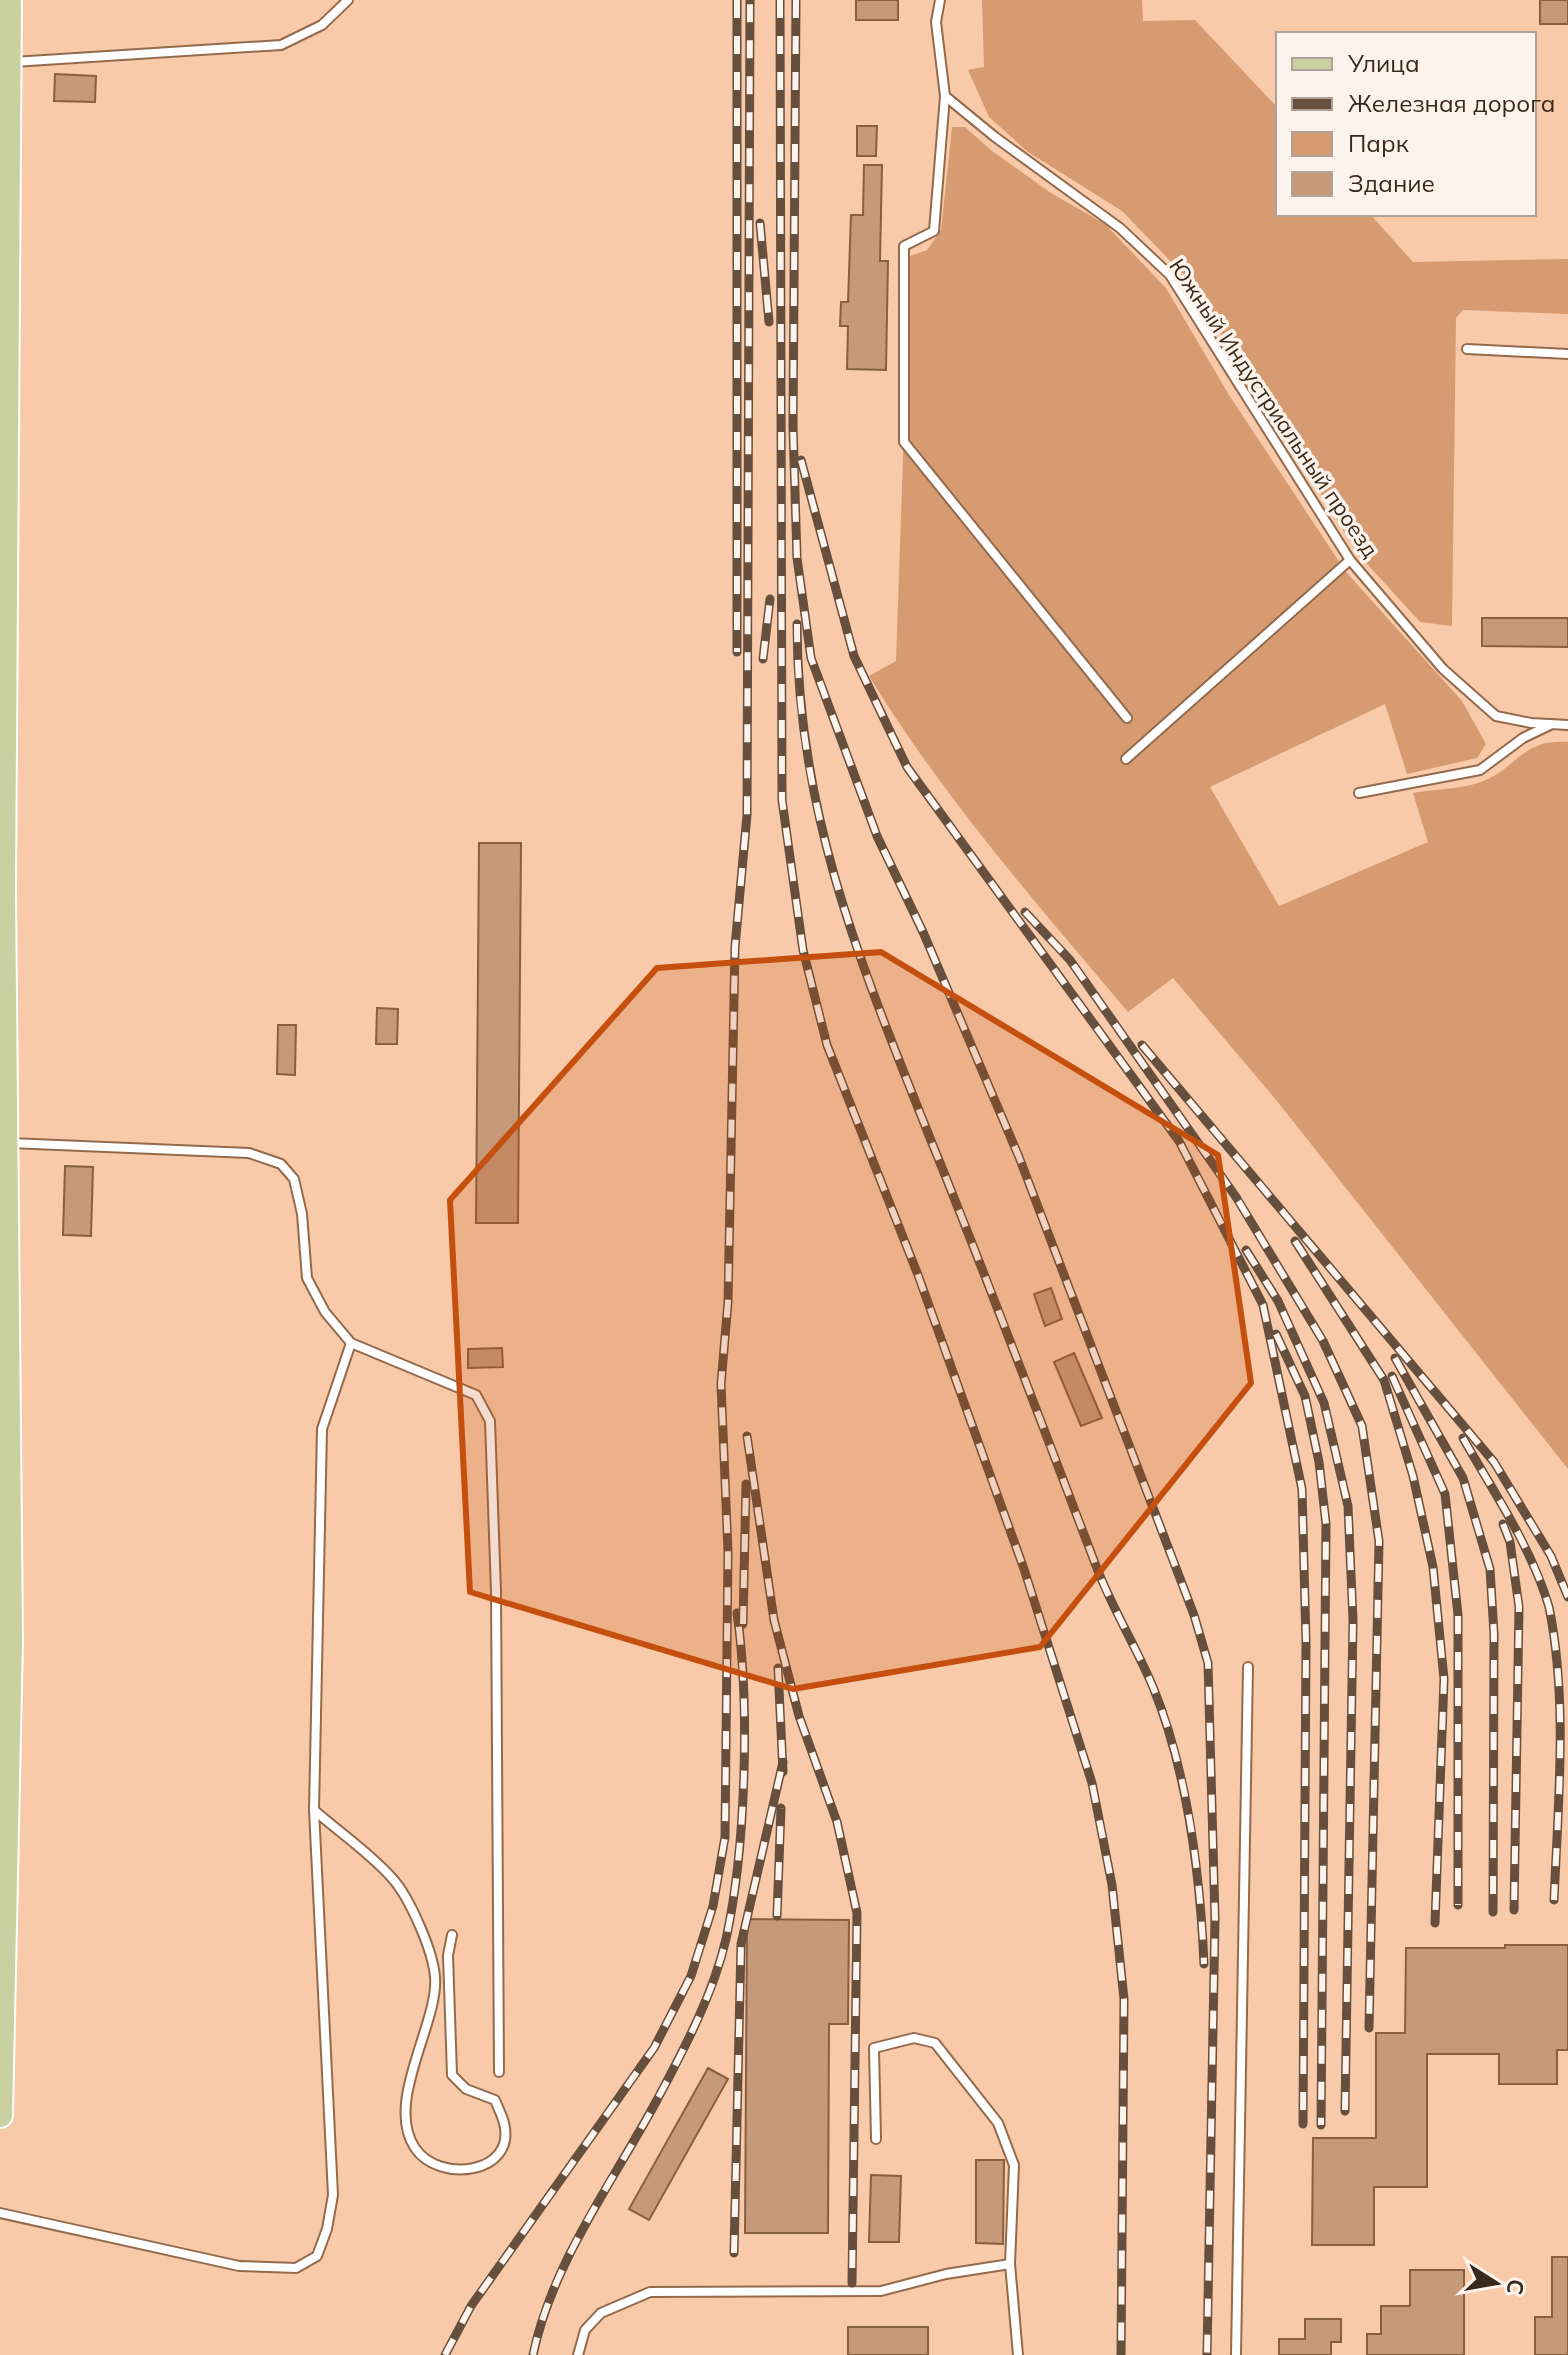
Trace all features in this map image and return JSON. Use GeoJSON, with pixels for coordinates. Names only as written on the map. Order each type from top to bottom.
{"type":"FeatureCollection","features":[{"type":"Feature","properties":{"kind":"main road"},"geometry":{"type":"LineString","coordinates":[[0,2115],[10,1640],[3,874],[9,0]]}},
{"type":"Feature","properties":{"kind":"lane"},"geometry":{"type":"LineString","coordinates":[[8,62],[182,54],[281,45],[322,25],[348,0]]}},
{"type":"Feature","properties":{"kind":"lane"},"geometry":{"type":"LineString","coordinates":[[940,0],[936,22],[945,96],[934,231],[904,246],[904,442],[1127,718]]}},
{"type":"Feature","properties":{"kind":"lane","name":"Южный Индустриальный проезд"},"geometry":{"type":"LineString","coordinates":[[945,96],[995,137],[1120,228],[1170,275],[1350,560],[1443,669],[1496,716],[1568,725]]}},
{"type":"Feature","properties":{"kind":"lane"},"geometry":{"type":"LineString","coordinates":[[1467,349],[1568,354]]}},
{"type":"Feature","properties":{"kind":"lane"},"geometry":{"type":"LineString","coordinates":[[1126,759],[1350,560]]}},
{"type":"Feature","properties":{"kind":"lane"},"geometry":{"type":"LineString","coordinates":[[1359,793],[1480,770],[1523,738],[1552,724]]}},
{"type":"Feature","properties":{"kind":"lane"},"geometry":{"type":"LineString","coordinates":[[5,1143],[249,1153],[281,1164],[294,1179],[302,1214],[307,1278],[325,1312],[351,1343],[476,1395],[490,1421],[496,1591],[499,2072]]}},
{"type":"Feature","properties":{"kind":"lane"},"geometry":{"type":"LineString","coordinates":[[0,2213],[239,2266],[296,2268],[317,2256],[327,2229],[333,2195],[314,1810],[322,1429],[351,1343]]}},
{"type":"Feature","properties":{"kind":"lane"},"geometry":{"type":"LineString","coordinates":[[1236,2355],[1248,1667]]}},
{"type":"Feature","properties":{"kind":"lane"},"geometry":{"type":"LineString","coordinates":[[314,1810],[393,1879],[431,1950],[436,1980],[414,2060],[406,2117],[415,2148],[439,2168],[463,2171],[483,2167],[500,2152],[505,2125],[495,2100],[466,2089],[452,2075],[448,1955],[452,1935]]}},
{"type":"Feature","properties":{"kind":"lane"},"geometry":{"type":"LineString","coordinates":[[876,2139],[874,2048],[914,2038],[935,2043],[998,2123],[1014,2165],[1010,2264],[1018,2355]]}},
{"type":"Feature","properties":{"kind":"lane"},"geometry":{"type":"LineString","coordinates":[[578,2355],[585,2330],[601,2313],[650,2292],[881,2291],[946,2274],[1010,2264]]}},
{"type":"Feature","properties":{"kind":"highlighted area"},"geometry":{"type":"Polygon","coordinates":[[[881,952],[1218,1155],[1251,1383],[1040,1647],[793,1689],[470,1592],[450,1200],[657,968],[881,952]]]}},
{"type":"Feature","properties":{"kind":"green space"},"geometry":{"type":"Polygon","coordinates":[[[982,0],[1142,0],[1143,21],[1195,20],[1276,106],[1276,216],[1372,216],[1413,262],[1568,259],[1568,314],[1463,310],[1456,318],[1452,626],[1420,622],[1359,555],[1184,275],[1122,211],[1028,152],[989,117],[968,70],[984,67],[982,0]]]}},
{"type":"Feature","properties":{"kind":"green space"},"geometry":{"type":"Polygon","coordinates":[[[952,127],[965,127],[992,151],[1051,193],[1105,224],[1166,288],[1229,395],[1346,572],[1462,701],[1486,744],[1477,758],[1407,774],[1385,704],[1210,787],[1279,906],[1428,842],[1413,793],[1478,783],[1497,774],[1531,749],[1553,742],[1568,742],[1568,1469],[1277,1101],[1173,978],[1128,1012],[959,807],[869,676],[896,661],[910,256],[927,250],[941,230],[952,127]]]}},
{"type":"Feature","properties":{"kind":"building"},"geometry":{"type":"Polygon","coordinates":[[[856,0],[898,0],[898,20],[856,20],[856,0]]]}},
{"type":"Feature","properties":{"kind":"building"},"geometry":{"type":"Polygon","coordinates":[[[1540,0],[1568,0],[1568,24],[1540,24],[1540,0]]]}},
{"type":"Feature","properties":{"kind":"building"},"geometry":{"type":"Polygon","coordinates":[[[55,74],[96,76],[95,102],[54,101],[55,74]]]}},
{"type":"Feature","properties":{"kind":"building"},"geometry":{"type":"Polygon","coordinates":[[[857,126],[877,126],[876,156],[857,156],[857,126]]]}},
{"type":"Feature","properties":{"kind":"building"},"geometry":{"type":"Polygon","coordinates":[[[864,165],[882,165],[880,261],[888,261],[886,370],[847,369],[848,326],[840,326],[841,302],[848,302],[851,215],[863,215],[864,165]]]}},
{"type":"Feature","properties":{"kind":"building"},"geometry":{"type":"Polygon","coordinates":[[[1482,618],[1568,618],[1568,647],[1482,646],[1482,618]]]}},
{"type":"Feature","properties":{"kind":"building"},"geometry":{"type":"Polygon","coordinates":[[[479,843],[521,843],[518,1223],[476,1223],[479,843]]]}},
{"type":"Feature","properties":{"kind":"building"},"geometry":{"type":"Polygon","coordinates":[[[377,1008],[398,1009],[397,1044],[376,1044],[377,1008]]]}},
{"type":"Feature","properties":{"kind":"building"},"geometry":{"type":"Polygon","coordinates":[[[278,1025],[296,1025],[295,1075],[277,1074],[278,1025]]]}},
{"type":"Feature","properties":{"kind":"building"},"geometry":{"type":"Polygon","coordinates":[[[65,1166],[93,1167],[91,1236],[63,1235],[65,1166]]]}},
{"type":"Feature","properties":{"kind":"building"},"geometry":{"type":"Polygon","coordinates":[[[1051,1288],[1062,1319],[1045,1326],[1034,1294],[1051,1288]]]}},
{"type":"Feature","properties":{"kind":"building"},"geometry":{"type":"Polygon","coordinates":[[[502,1348],[503,1367],[468,1368],[468,1349],[502,1348]]]}},
{"type":"Feature","properties":{"kind":"building"},"geometry":{"type":"Polygon","coordinates":[[[1074,1353],[1102,1418],[1081,1426],[1054,1362],[1074,1353]]]}},
{"type":"Feature","properties":{"kind":"building"},"geometry":{"type":"Polygon","coordinates":[[[747,1919],[849,1920],[848,2024],[829,2024],[828,2233],[745,2233],[747,1919]]]}},
{"type":"Feature","properties":{"kind":"building"},"geometry":{"type":"Polygon","coordinates":[[[1505,1945],[1568,1945],[1568,2050],[1557,2050],[1557,2084],[1499,2084],[1499,2054],[1427,2054],[1427,2187],[1374,2187],[1374,2245],[1312,2245],[1313,2138],[1376,2138],[1376,2033],[1405,2033],[1406,1948],[1505,1948],[1505,1945]]]}},
{"type":"Feature","properties":{"kind":"building"},"geometry":{"type":"Polygon","coordinates":[[[708,2068],[728,2079],[649,2220],[629,2209],[708,2068]]]}},
{"type":"Feature","properties":{"kind":"building"},"geometry":{"type":"Polygon","coordinates":[[[976,2160],[1004,2160],[1003,2244],[976,2243],[976,2160]]]}},
{"type":"Feature","properties":{"kind":"building"},"geometry":{"type":"Polygon","coordinates":[[[871,2175],[901,2176],[899,2242],[869,2242],[871,2175]]]}},
{"type":"Feature","properties":{"kind":"building"},"geometry":{"type":"Polygon","coordinates":[[[1552,2257],[1568,2257],[1568,2355],[1535,2355],[1535,2317],[1552,2317],[1552,2257]]]}},
{"type":"Feature","properties":{"kind":"building"},"geometry":{"type":"Polygon","coordinates":[[[1410,2270],[1464,2270],[1464,2355],[1367,2355],[1367,2334],[1381,2334],[1381,2306],[1410,2306],[1410,2270]]]}},
{"type":"Feature","properties":{"kind":"building"},"geometry":{"type":"Polygon","coordinates":[[[1305,2319],[1341,2319],[1341,2342],[1331,2342],[1331,2355],[1279,2355],[1279,2339],[1305,2339],[1305,2319]]]}},
{"type":"Feature","properties":{"kind":"building"},"geometry":{"type":"Polygon","coordinates":[[[848,2327],[928,2327],[928,2355],[848,2355],[848,2327]]]}},
{"type":"Feature","properties":{"kind":"railway"},"geometry":{"type":"LineString","coordinates":[[737,0],[737,652]]}},
{"type":"Feature","properties":{"kind":"railway"},"geometry":{"type":"LineString","coordinates":[[445,2355],[471,2306],[654,2048],[691,1976],[713,1906],[725,1837],[728,1551],[721,1384],[728,1302],[735,947],[747,815],[750,0]]}},
{"type":"Feature","properties":{"kind":"railway"},"geometry":{"type":"LineString","coordinates":[[780,0],[782,800],[803,950],[827,1045],[918,1275],[1024,1569],[1092,1783],[1112,1885],[1124,1999],[1121,2355]]}},
{"type":"Feature","properties":{"kind":"railway"},"geometry":{"type":"LineString","coordinates":[[796,0],[793,426],[797,558],[811,658],[877,836],[923,932],[1019,1157],[1194,1615],[1208,1663],[1215,1918],[1207,2355]]}},
{"type":"Feature","properties":{"kind":"railway"},"geometry":{"type":"LineString","coordinates":[[760,223],[769,322]]}},
{"type":"Feature","properties":{"kind":"railway"},"geometry":{"type":"LineString","coordinates":[[801,460],[854,656],[907,767],[1179,1141],[1263,1305],[1302,1489],[1306,1642],[1303,2124]]}},
{"type":"Feature","properties":{"kind":"railway"},"geometry":{"type":"LineString","coordinates":[[763,659],[770,599]]}},
{"type":"Feature","properties":{"kind":"railway"},"geometry":{"type":"LineString","coordinates":[[797,624],[800,695],[809,763],[839,892],[883,1019],[1098,1571],[1153,1687],[1165,1720],[1190,1823],[1204,1964]]}},
{"type":"Feature","properties":{"kind":"railway"},"geometry":{"type":"LineString","coordinates":[[1025,912],[1070,960],[1236,1197],[1323,1341],[1362,1426],[1379,1541],[1369,2028]]}},
{"type":"Feature","properties":{"kind":"railway"},"geometry":{"type":"LineString","coordinates":[[1142,1045],[1494,1462],[1551,1556],[1568,1597]]}},
{"type":"Feature","properties":{"kind":"railway"},"geometry":{"type":"LineString","coordinates":[[1295,1241],[1384,1380],[1413,1476],[1433,1567],[1444,1679],[1435,1923]]}},
{"type":"Feature","properties":{"kind":"railway"},"geometry":{"type":"LineString","coordinates":[[1246,1250],[1278,1301],[1324,1403],[1348,1506],[1353,1620],[1345,2111]]}},
{"type":"Feature","properties":{"kind":"railway"},"geometry":{"type":"LineString","coordinates":[[1276,1334],[1305,1396],[1319,1462],[1326,1524],[1321,2125]]}},
{"type":"Feature","properties":{"kind":"railway"},"geometry":{"type":"LineString","coordinates":[[1395,1358],[1463,1478],[1490,1569],[1494,1634],[1493,1912]]}},
{"type":"Feature","properties":{"kind":"railway"},"geometry":{"type":"LineString","coordinates":[[1392,1376],[1445,1494],[1458,1615],[1458,1905]]}},
{"type":"Feature","properties":{"kind":"railway"},"geometry":{"type":"LineString","coordinates":[[747,1436],[774,1620],[799,1716],[837,1822],[857,1913],[852,2283]]}},
{"type":"Feature","properties":{"kind":"railway"},"geometry":{"type":"LineString","coordinates":[[1463,1438],[1522,1541],[1549,1607],[1555,1642],[1560,1716],[1554,1900]]}},
{"type":"Feature","properties":{"kind":"railway"},"geometry":{"type":"LineString","coordinates":[[743,1624],[746,1484]]}},
{"type":"Feature","properties":{"kind":"railway"},"geometry":{"type":"LineString","coordinates":[[1503,1524],[1510,1542],[1519,1607],[1514,1910]]}},
{"type":"Feature","properties":{"kind":"railway"},"geometry":{"type":"LineString","coordinates":[[533,2355],[554,2288],[697,2021],[726,1939],[738,1862],[744,1776],[744,1690],[737,1613]]}},
{"type":"Feature","properties":{"kind":"railway"},"geometry":{"type":"LineString","coordinates":[[778,1668],[783,1772]]}},
{"type":"Feature","properties":{"kind":"railway"},"geometry":{"type":"LineString","coordinates":[[734,2253],[741,1944],[783,1762]]}},
{"type":"Feature","properties":{"kind":"railway"},"geometry":{"type":"LineString","coordinates":[[777,1916],[781,1808]]}}]}
